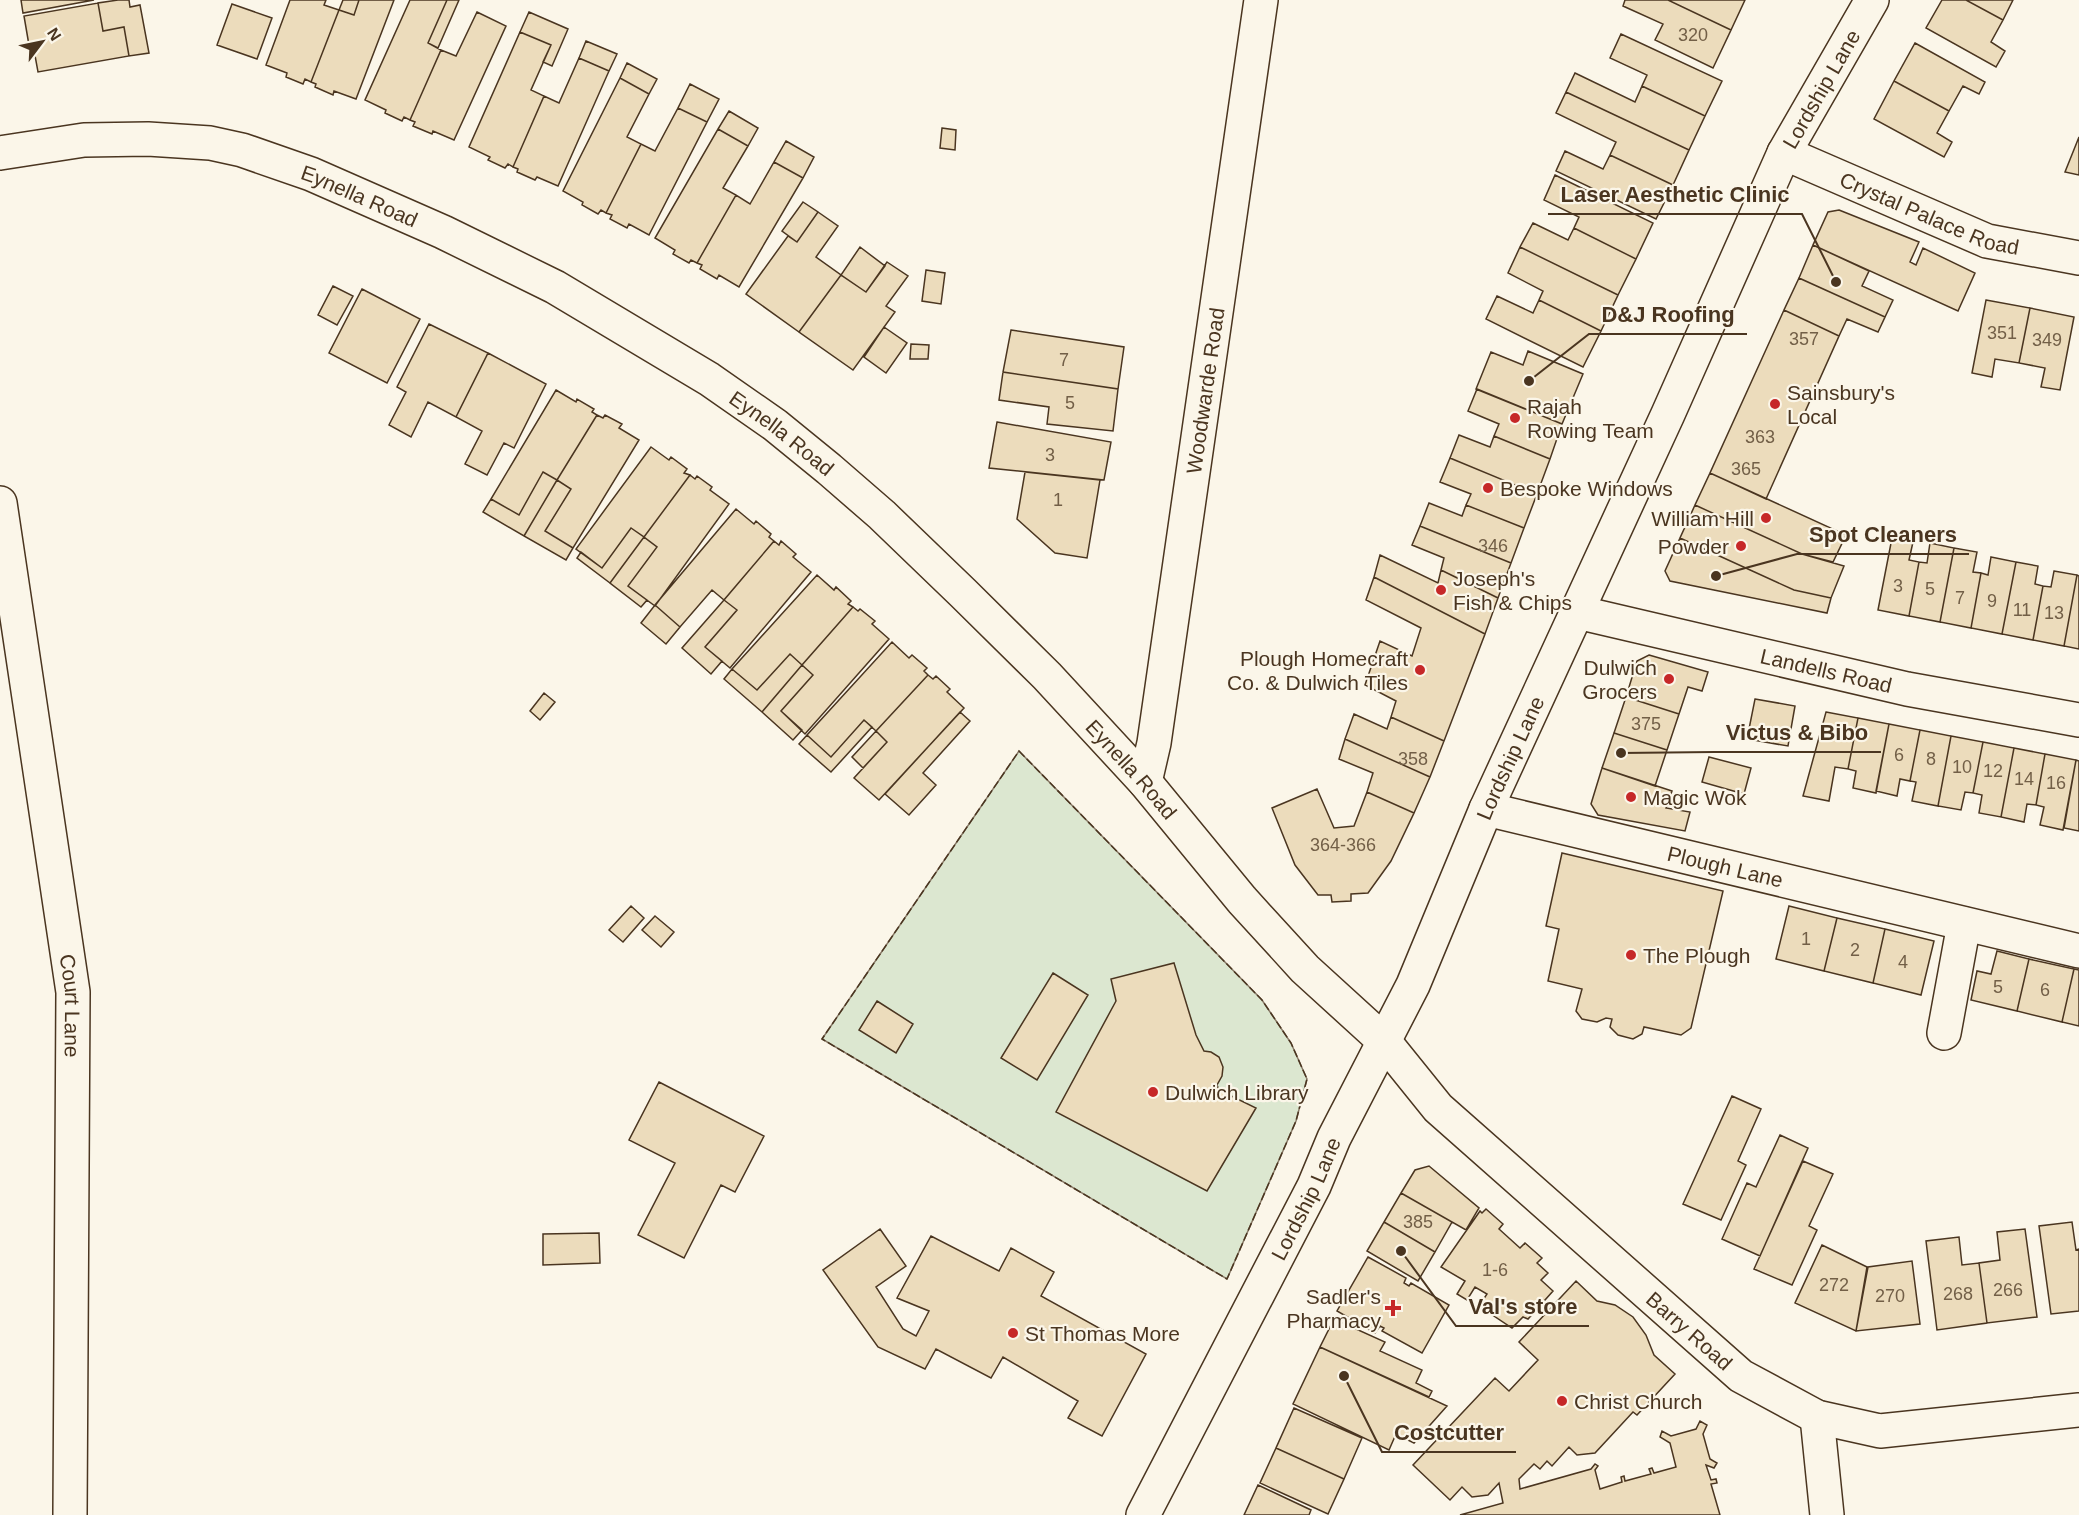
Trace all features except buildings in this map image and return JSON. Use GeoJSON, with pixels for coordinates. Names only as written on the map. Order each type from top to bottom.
{"type":"FeatureCollection","features":[{"type":"Feature","properties":{"kind":"street","name":"Woodwarde Road"},"geometry":{"type":"LineString","coordinates":[[1145,782],[1154,742],[1261,0]]}},
{"type":"Feature","properties":{"kind":"street","name":"Lordship Lane"},"geometry":{"type":"LineString","coordinates":[[1143,1515],[1314,1186],[1334,1138],[1413,985],[1486,809],[1784,153],[1872,0]]}},
{"type":"Feature","properties":{"kind":"street","name":"Eynella Road"},"geometry":{"type":"LineString","coordinates":[[0,153],[84,140],[148,139],[210,143],[242,150],[311,174],[443,232],[555,287],[709,379],[775,425],[829,469],[882,515],[972,601],[1047,676],[1145,782],[1242,900],[1305,969],[1384,1041]]}},
{"type":"Feature","properties":{"kind":"street","name":"Crystal Palace Road"},"geometry":{"type":"LineString","coordinates":[[1784,153],[1987,241],[2079,258]]}},
{"type":"Feature","properties":{"kind":"street","name":"Court Lane"},"geometry":{"type":"LineString","coordinates":[[0,503],[73,992],[70,1515]]}},
{"type":"Feature","properties":{"kind":"street","name":"Landells Road"},"geometry":{"type":"LineString","coordinates":[[1577,612],[1907,689],[2079,720]]}},
{"type":"Feature","properties":{"kind":"street","name":"Plough Lane"},"geometry":{"type":"LineString","coordinates":[[1486,809],[2079,951]]}},
{"type":"Feature","properties":{"kind":"street"},"geometry":{"type":"LineString","coordinates":[[1944,1033],[1965,924]]}},
{"type":"Feature","properties":{"kind":"street","name":"Barry Road"},"geometry":{"type":"LineString","coordinates":[[1384,1041],[1438,1108],[1741,1376],[1817,1417],[1880,1431],[2079,1410]]}},
{"type":"Feature","properties":{"kind":"street"},"geometry":{"type":"LineString","coordinates":[[1817,1417],[1827,1515]]}},
{"type":"Feature","properties":{"kind":"green space"},"geometry":{"type":"Polygon","coordinates":[[[1019,751],[1262,1000],[1291,1043],[1307,1079],[1296,1121],[1227,1279],[822,1039],[1019,751]]]}},
{"type":"Feature","properties":{"kind":"fence"},"geometry":{"type":"LineString","coordinates":[[1019,751],[1262,1000],[1291,1043],[1307,1079],[1296,1121],[1227,1279],[822,1039],[1019,751]]}},
{"type":"Feature","properties":{"kind":"place","name":"Laser Aesthetic Clinic"},"geometry":{"type":"Point","coordinates":[1836,282]}},
{"type":"Feature","properties":{"kind":"place","name":"D&J Roofing"},"geometry":{"type":"Point","coordinates":[1529,381]}},
{"type":"Feature","properties":{"kind":"place","name":"Sainsbury's Local"},"geometry":{"type":"Point","coordinates":[1775,404]}},
{"type":"Feature","properties":{"kind":"place","name":"Rajah Rowing Team"},"geometry":{"type":"Point","coordinates":[1515,418]}},
{"type":"Feature","properties":{"kind":"place","name":"Bespoke Windows"},"geometry":{"type":"Point","coordinates":[1488,488]}},
{"type":"Feature","properties":{"kind":"place","name":"William Hill"},"geometry":{"type":"Point","coordinates":[1766,518]}},
{"type":"Feature","properties":{"kind":"place","name":"Powder"},"geometry":{"type":"Point","coordinates":[1741,546]}},
{"type":"Feature","properties":{"kind":"place","name":"Spot Cleaners"},"geometry":{"type":"Point","coordinates":[1716,576]}},
{"type":"Feature","properties":{"kind":"place","name":"Joseph's Fish & Chips"},"geometry":{"type":"Point","coordinates":[1441,590]}},
{"type":"Feature","properties":{"kind":"place","name":"Plough Homecraft Co. & Dulwich Tiles"},"geometry":{"type":"Point","coordinates":[1420,670]}},
{"type":"Feature","properties":{"kind":"place","name":"Dulwich Grocers"},"geometry":{"type":"Point","coordinates":[1669,679]}},
{"type":"Feature","properties":{"kind":"place","name":"Victus & Bibo"},"geometry":{"type":"Point","coordinates":[1621,753]}},
{"type":"Feature","properties":{"kind":"place","name":"Magic Wok"},"geometry":{"type":"Point","coordinates":[1631,797]}},
{"type":"Feature","properties":{"kind":"place","name":"The Plough"},"geometry":{"type":"Point","coordinates":[1631,955]}},
{"type":"Feature","properties":{"kind":"place","name":"Dulwich Library"},"geometry":{"type":"Point","coordinates":[1153,1092]}},
{"type":"Feature","properties":{"kind":"place","name":"Val's store"},"geometry":{"type":"Point","coordinates":[1401,1251]}},
{"type":"Feature","properties":{"kind":"place","name":"Sadler's Pharmacy"},"geometry":{"type":"Point","coordinates":[1393,1308]}},
{"type":"Feature","properties":{"kind":"place","name":"St Thomas More"},"geometry":{"type":"Point","coordinates":[1013,1333]}},
{"type":"Feature","properties":{"kind":"place","name":"Costcutter"},"geometry":{"type":"Point","coordinates":[1344,1376]}},
{"type":"Feature","properties":{"kind":"place","name":"Christ Church"},"geometry":{"type":"Point","coordinates":[1562,1401]}}]}
